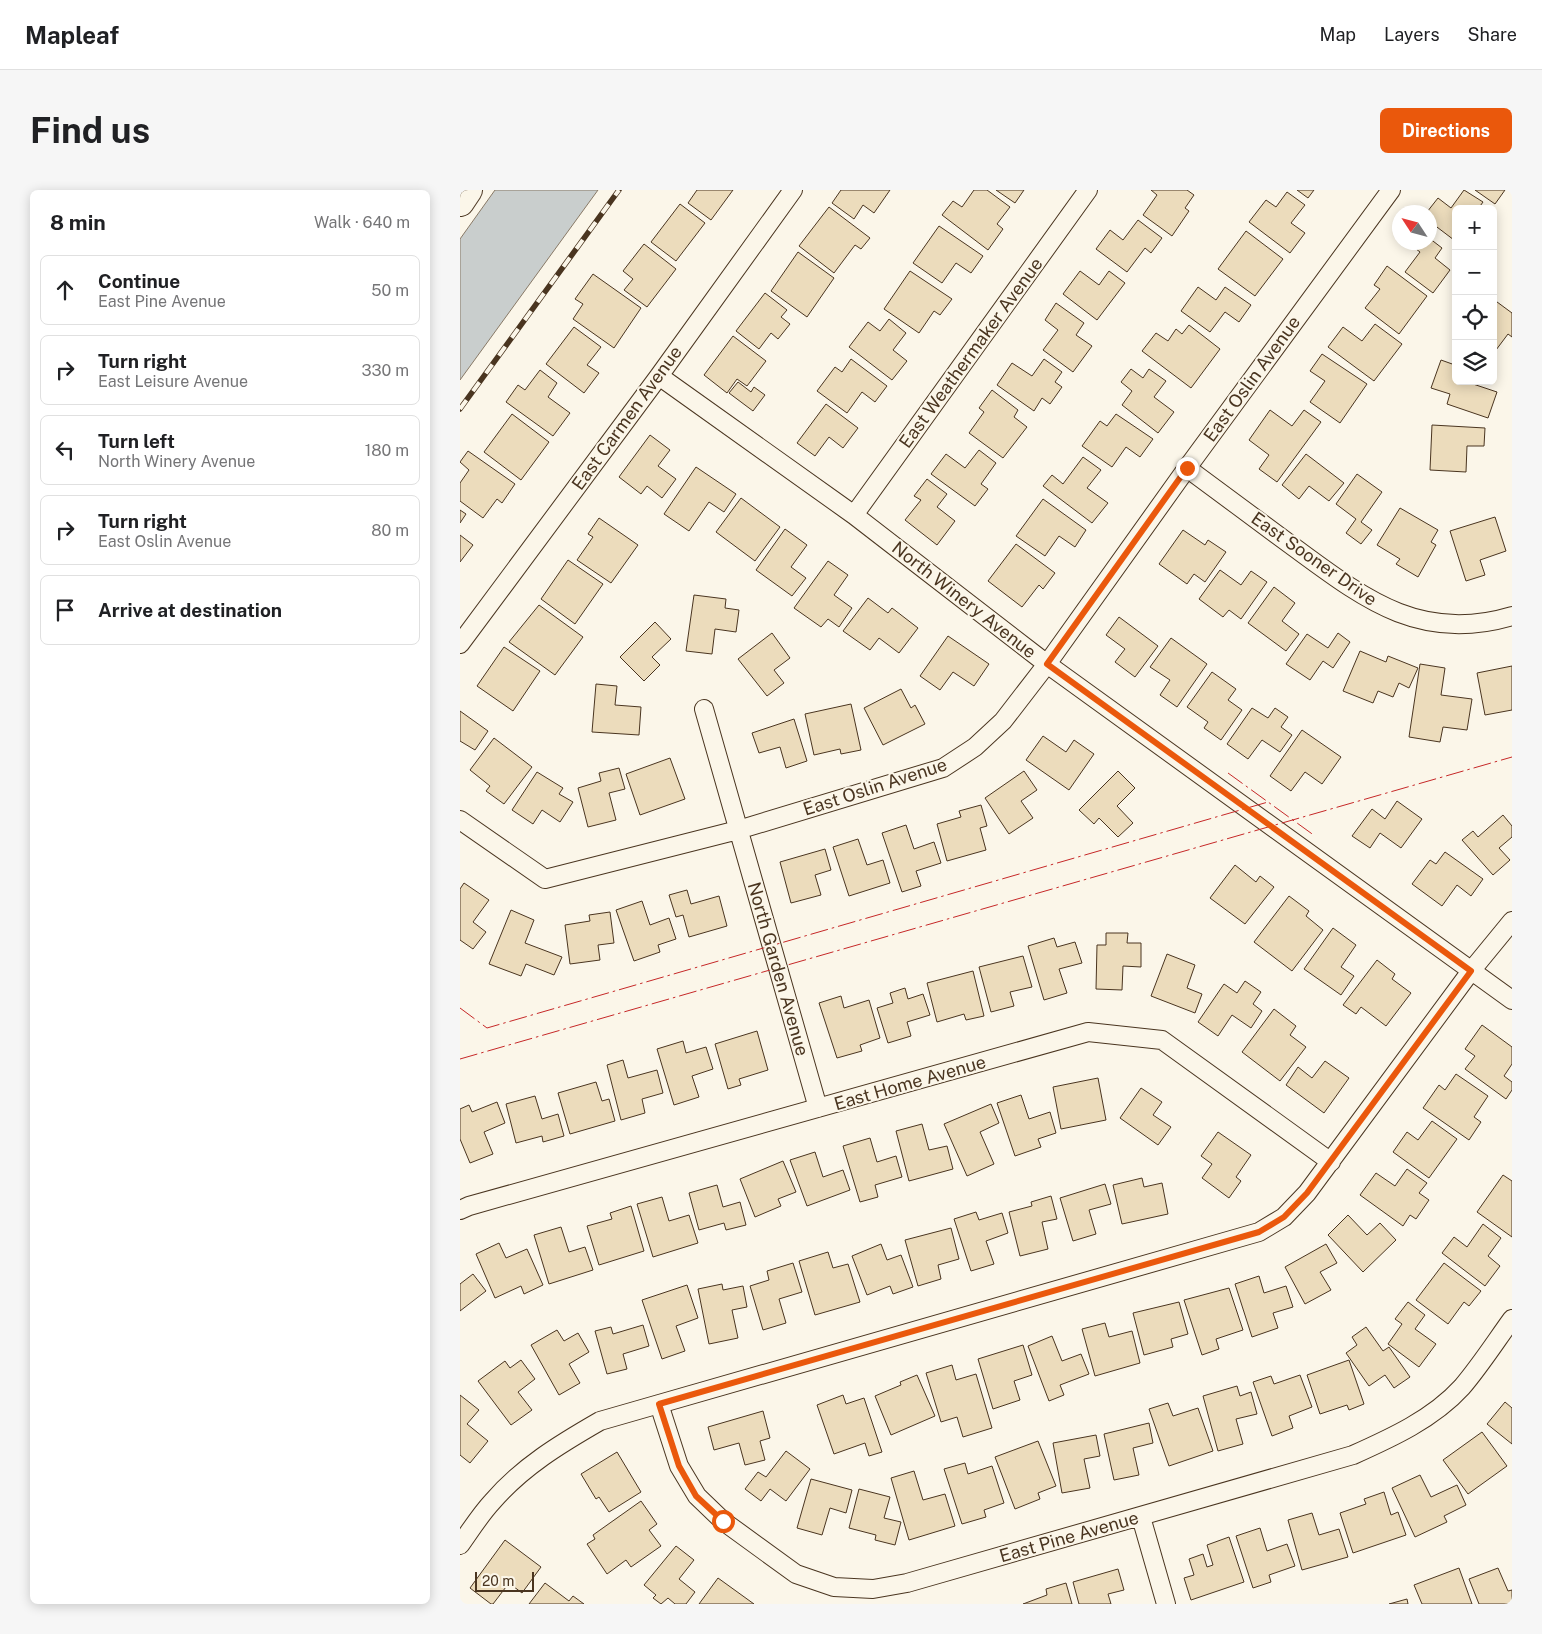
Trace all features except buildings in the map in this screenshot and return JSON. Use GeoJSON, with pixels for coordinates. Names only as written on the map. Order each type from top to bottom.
{"type":"FeatureCollection","features":[{"type":"Feature","properties":{"kind":"main road"},"geometry":{"type":"LineString","coordinates":[[460,202],[468,190]]}},
{"type":"Feature","properties":{"kind":"street","name":"East Carmen Avenue"},"geometry":{"type":"LineString","coordinates":[[460,644],[659,376],[793,190]]}},
{"type":"Feature","properties":{"kind":"street","name":"East Weathermaker Avenue"},"geometry":{"type":"LineString","coordinates":[[854,515],[1088,190]]}},
{"type":"Feature","properties":{"kind":"street","name":"East Oslin Avenue"},"geometry":{"type":"LineString","coordinates":[[460,820],[545,879],[738,830],[943,768],[976,747],[1003,721],[1047,664],[1187,468],[1392,190]]}},
{"type":"Feature","properties":{"kind":"street","name":"North Winery Avenue"},"geometry":{"type":"LineString","coordinates":[[659,376],[854,515],[1047,664],[1512,1000]]}},
{"type":"Feature","properties":{"kind":"street","name":"East Sooner Drive"},"geometry":{"type":"LineString","coordinates":[[1187,468],[1348,586],[1381,606],[1418,620],[1457,626],[1496,621],[1512,616]]}},
{"type":"Feature","properties":{"kind":"street"},"geometry":{"type":"LineString","coordinates":[[704,709],[738,830]]}},
{"type":"Feature","properties":{"kind":"street","name":"North Garden Avenue"},"geometry":{"type":"LineString","coordinates":[[738,830],[818,1108]]}},
{"type":"Feature","properties":{"kind":"street"},"geometry":{"type":"LineString","coordinates":[[460,1545],[492,1502],[528,1466],[565,1441],[600,1421],[1259,1232],[1284,1217],[1307,1193],[1471,971],[1512,921]]}},
{"type":"Feature","properties":{"kind":"street","name":"East Home Avenue"},"geometry":{"type":"LineString","coordinates":[[460,1210],[1088,1032],[1162,1040],[1331,1162]]}},
{"type":"Feature","properties":{"kind":"street","name":"East Pine Avenue"},"geometry":{"type":"LineString","coordinates":[[659,1404],[679,1466],[696,1496],[723,1521],[796,1574],[834,1587],[873,1589],[907,1583],[1353,1455],[1392,1438],[1429,1415],[1462,1387],[1512,1319]]}},
{"type":"Feature","properties":{"kind":"street"},"geometry":{"type":"LineString","coordinates":[[1141,1517],[1166,1604]]}},
{"type":"Feature","properties":{"kind":"shaded area"},"geometry":{"type":"Polygon","coordinates":[[[495,190],[598,190],[460,380],[460,239],[495,190]]]}},
{"type":"Feature","properties":{"kind":"railway"},"geometry":{"type":"LineString","coordinates":[[460,409],[619,190]]}},
{"type":"Feature","properties":{"kind":"power"},"geometry":{"type":"LineString","coordinates":[[460,1059],[1512,757]]}},
{"type":"Feature","properties":{"kind":"power"},"geometry":{"type":"LineString","coordinates":[[1228,773],[1315,836]]}},
{"type":"Feature","properties":{"kind":"power"},"geometry":{"type":"LineString","coordinates":[[460,1008],[487,1028],[1268,802]]}},
{"type":"Feature","properties":{"kind":"route"},"geometry":{"type":"LineString","coordinates":[[723,1521],[696,1496],[679,1466],[659,1404],[1259,1232],[1284,1217],[1307,1193],[1471,971],[1047,664],[1187,468]]}}]}
